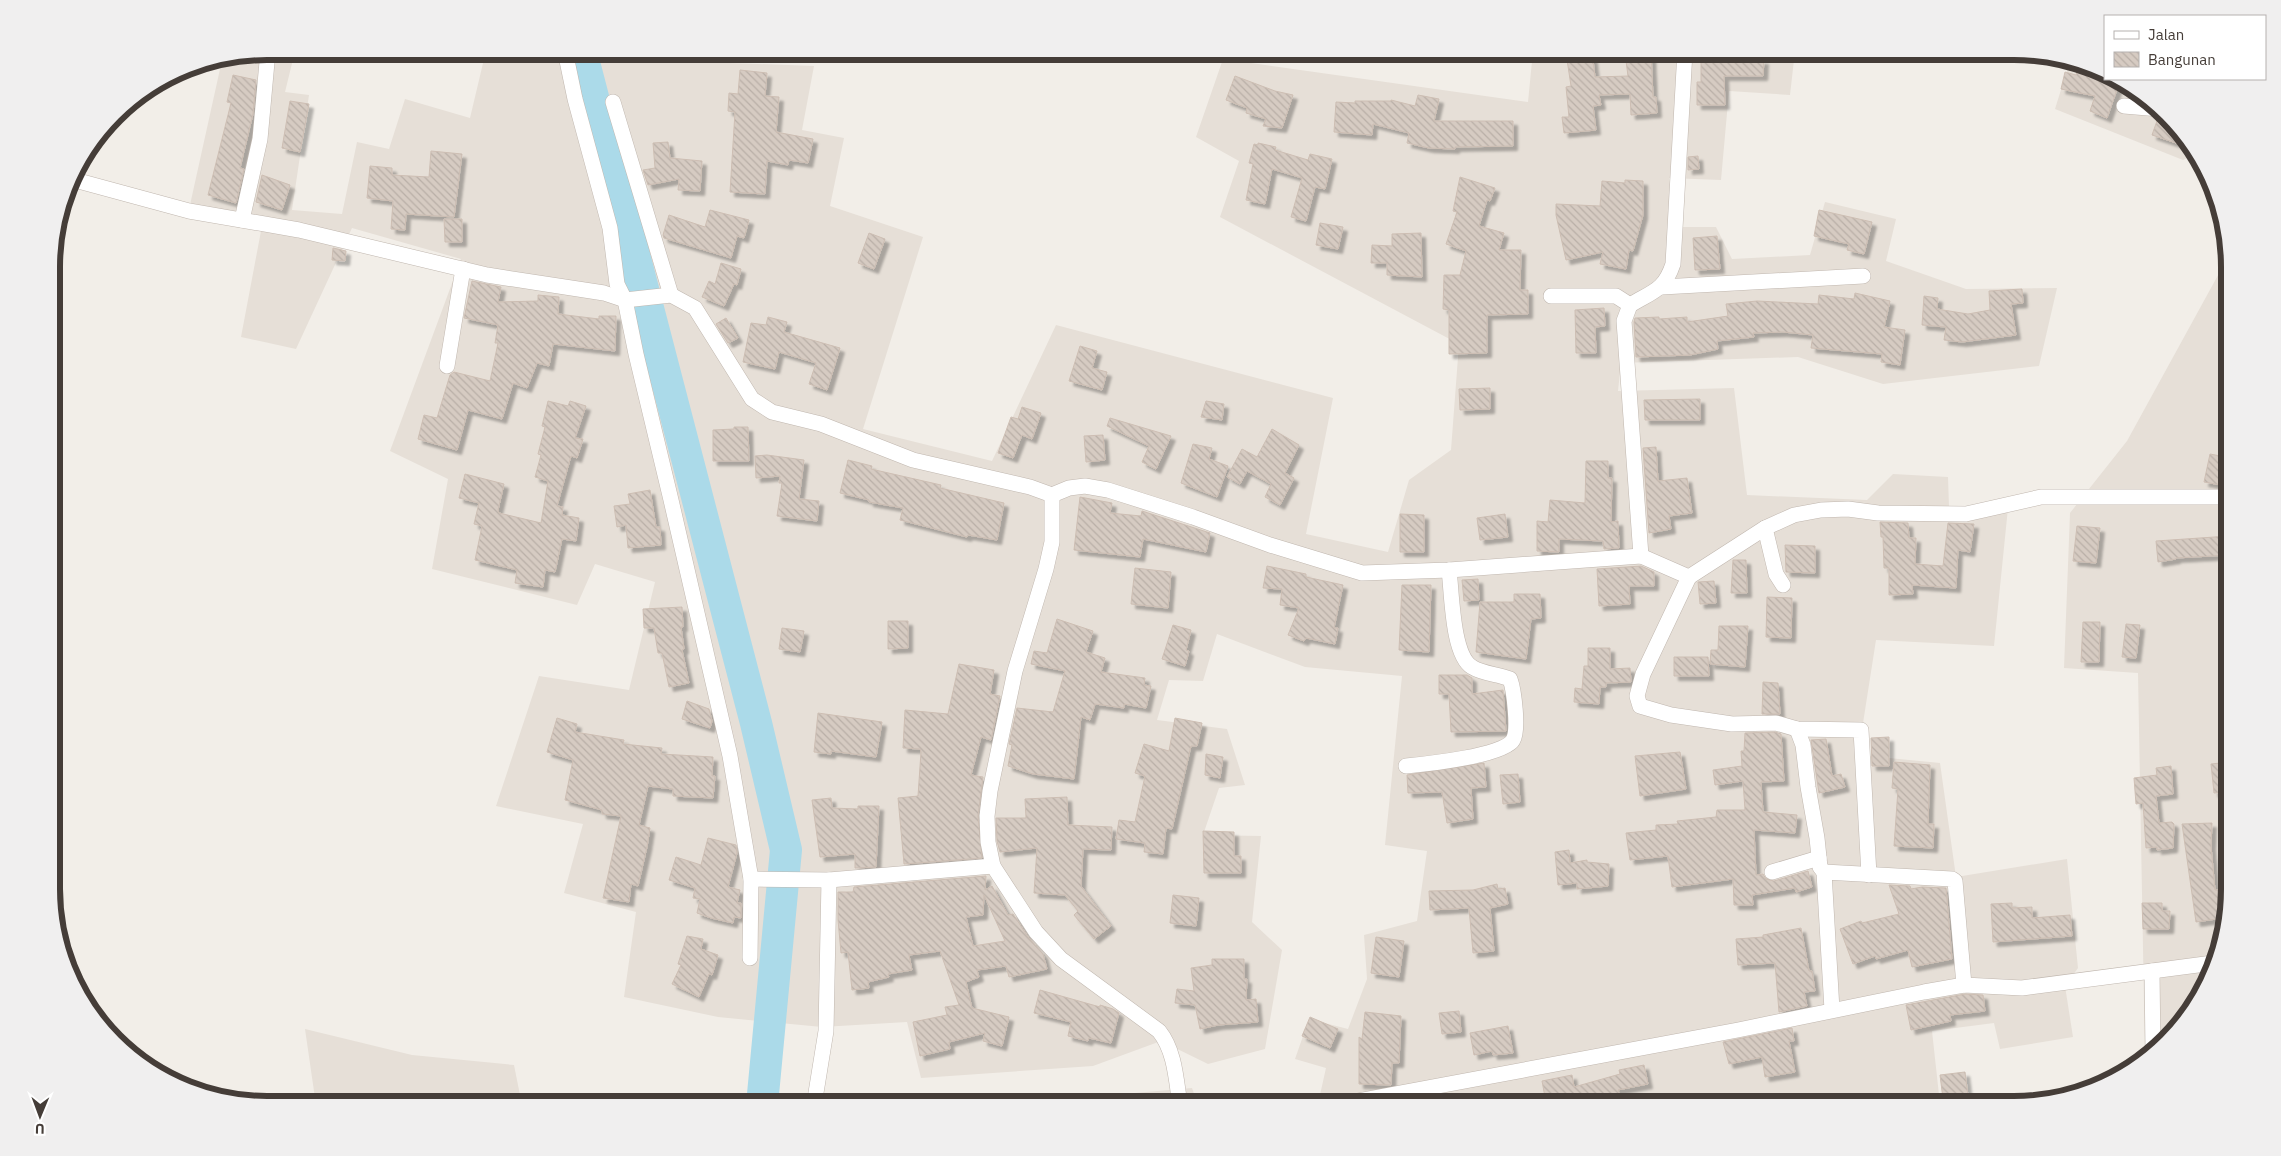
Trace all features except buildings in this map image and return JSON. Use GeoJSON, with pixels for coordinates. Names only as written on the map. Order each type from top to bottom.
{"type":"FeatureCollection","features":[{"type":"Feature","properties":{"kind":"street"},"geometry":{"type":"LineString","coordinates":[[242,220],[260,139],[267,60]]}},
{"type":"Feature","properties":{"kind":"street"},"geometry":{"type":"LineString","coordinates":[[566,60],[610,228],[618,284],[631,299],[636,354],[672,500],[756,879],[750,958]]}},
{"type":"Feature","properties":{"kind":"street"},"geometry":{"type":"LineString","coordinates":[[1641,556],[1624,321],[1630,305],[1662,287],[1668,279],[1673,264],[1684,60]]}},
{"type":"Feature","properties":{"kind":"street"},"geometry":{"type":"LineString","coordinates":[[613,102],[668,296]]}},
{"type":"Feature","properties":{"kind":"street"},"geometry":{"type":"LineString","coordinates":[[2124,106],[2146,108]]}},
{"type":"Feature","properties":{"kind":"street"},"geometry":{"type":"LineString","coordinates":[[79,181],[189,211],[299,230],[487,275],[631,299],[668,296],[695,308],[752,399],[772,412],[821,424],[913,460],[1030,487],[1052,495],[1069,488],[1085,486],[1108,490],[1193,517],[1270,545],[1362,573],[1449,570],[1641,556],[1689,577]]}},
{"type":"Feature","properties":{"kind":"street"},"geometry":{"type":"LineString","coordinates":[[447,366],[463,269]]}},
{"type":"Feature","properties":{"kind":"street"},"geometry":{"type":"LineString","coordinates":[[1662,287],[1863,276]]}},
{"type":"Feature","properties":{"kind":"street"},"geometry":{"type":"LineString","coordinates":[[1551,296],[1616,296],[1630,305]]}},
{"type":"Feature","properties":{"kind":"street"},"geometry":{"type":"LineString","coordinates":[[1052,495],[1052,542],[1046,569],[1015,671],[990,792],[987,816],[988,842],[993,866],[1036,932],[1062,959],[1159,1031],[1166,1040],[1171,1053],[1179,1096]]}},
{"type":"Feature","properties":{"kind":"street"},"geometry":{"type":"LineString","coordinates":[[1869,874],[1861,730],[1797,729],[1776,723],[1732,724],[1671,715],[1640,706],[1637,696],[1643,674],[1689,577],[1765,528],[1794,515],[1820,510],[1848,509],[1878,513],[1966,514],[2041,497],[2221,497]]}},
{"type":"Feature","properties":{"kind":"street"},"geometry":{"type":"LineString","coordinates":[[1765,528],[1776,574],[1783,585]]}},
{"type":"Feature","properties":{"kind":"street"},"geometry":{"type":"LineString","coordinates":[[1406,766],[1448,763],[1508,745],[1515,736],[1513,689],[1510,679],[1473,668],[1464,661],[1458,648],[1449,570]]}},
{"type":"Feature","properties":{"kind":"street"},"geometry":{"type":"LineString","coordinates":[[1797,729],[1803,745],[1822,865],[1832,1010]]}},
{"type":"Feature","properties":{"kind":"street"},"geometry":{"type":"LineString","coordinates":[[1772,872],[1822,865],[1869,874],[1955,881],[1964,985]]}},
{"type":"Feature","properties":{"kind":"street"},"geometry":{"type":"LineString","coordinates":[[756,879],[829,880],[993,866]]}},
{"type":"Feature","properties":{"kind":"street"},"geometry":{"type":"LineString","coordinates":[[815,1096],[826,1031],[829,880]]}},
{"type":"Feature","properties":{"kind":"street"},"geometry":{"type":"LineString","coordinates":[[1383,1096],[1964,985],[2022,988],[2207,963]]}},
{"type":"Feature","properties":{"kind":"street"},"geometry":{"type":"LineString","coordinates":[[2152,971],[2154,1041]]}},
{"type":"Feature","properties":{"kind":"shaded area"},"geometry":{"type":"Polygon","coordinates":[[[254,60],[293,60],[285,92],[309,95],[292,210],[342,214],[357,142],[389,149],[405,99],[470,118],[484,60],[648,60],[814,66],[802,130],[844,138],[830,206],[923,237],[863,429],[992,461],[1056,325],[1333,398],[1306,534],[1388,552],[1409,480],[1451,450],[1459,344],[1220,217],[1239,161],[1196,137],[1223,60],[1528,102],[1532,60],[1794,60],[1790,95],[1729,91],[1721,180],[1669,178],[1673,227],[1716,227],[1732,259],[1810,255],[1825,202],[1896,219],[1886,261],[1966,289],[2057,288],[2039,366],[1883,384],[1798,357],[1621,363],[1618,391],[1734,388],[1747,495],[1867,500],[1893,474],[1948,477],[1949,507],[2008,508],[1994,646],[1876,640],[1858,755],[1940,763],[1956,877],[2067,859],[2078,968],[2065,986],[2073,1037],[2000,1049],[1994,1023],[1932,1031],[1939,1096],[1320,1096],[1326,1068],[1295,1059],[1309,1019],[1348,1029],[1367,979],[1364,935],[1417,921],[1427,851],[1385,845],[1402,676],[1305,667],[1217,634],[1203,681],[1169,680],[1157,720],[1227,729],[1245,785],[1219,788],[1203,835],[1261,836],[1252,922],[1282,950],[1265,1049],[1208,1064],[1161,1041],[1093,1066],[921,1078],[907,1022],[822,1027],[718,1017],[624,997],[636,912],[564,893],[583,824],[496,806],[539,676],[629,690],[655,582],[595,564],[577,605],[432,569],[448,479],[390,451],[461,259],[352,228],[296,349],[241,337],[261,231],[188,214],[221,65],[254,60]]]}},
{"type":"Feature","properties":{"kind":"shaded area"},"geometry":{"type":"Polygon","coordinates":[[[2068,67],[2080,71],[2105,81],[2140,103],[2170,131],[2189,157],[2183,160],[2055,109],[2068,67]]]}},
{"type":"Feature","properties":{"kind":"shaded area"},"geometry":{"type":"Polygon","coordinates":[[[2221,270],[2221,902],[2214,942],[2200,980],[2178,1015],[2145,1049],[2138,673],[2064,668],[2070,513],[2127,441],[2221,270]]]}},
{"type":"Feature","properties":{"kind":"shaded area"},"geometry":{"type":"Polygon","coordinates":[[[305,1029],[412,1055],[514,1065],[520,1096],[315,1096],[305,1029]]]}},
{"type":"Feature","properties":{"kind":"shaded area"},"geometry":{"type":"Polygon","coordinates":[[[1192,1088],[1195,1096],[1123,1096],[1123,1094],[1192,1088]]]}},
{"type":"Feature","properties":{"kind":"waterway"},"geometry":{"type":"LineString","coordinates":[[583,60],[756,723],[786,850],[763,1096]]}}]}
